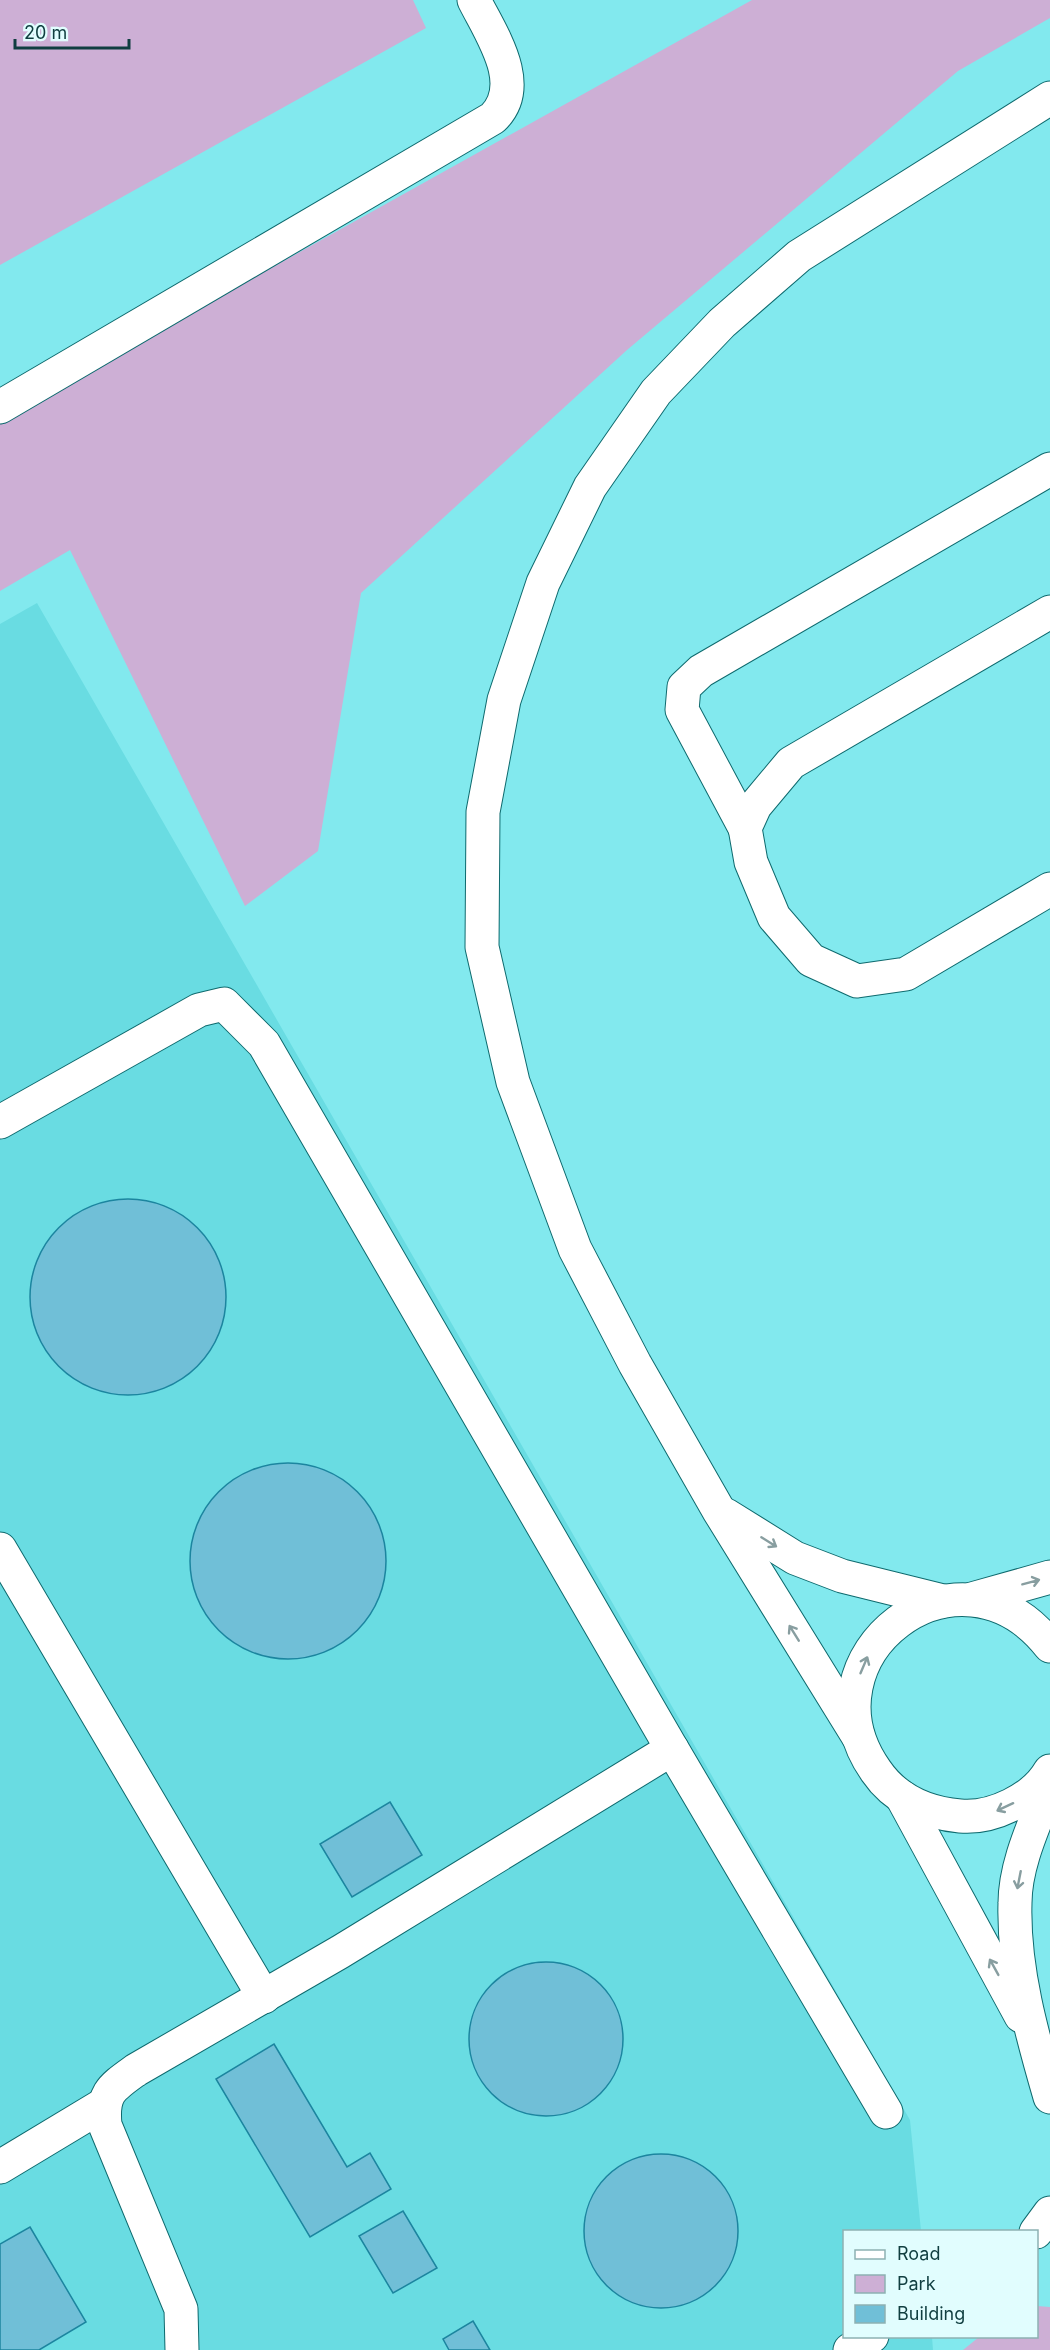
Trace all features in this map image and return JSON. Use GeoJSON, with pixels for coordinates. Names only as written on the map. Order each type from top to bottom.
{"type":"FeatureCollection","features":[{"type":"Feature","properties":{"kind":"lane"},"geometry":{"type":"LineString","coordinates":[[0,407],[493,118],[503,109],[509,88],[504,64],[474,0]]}},
{"type":"Feature","properties":{"kind":"lane"},"geometry":{"type":"LineString","coordinates":[[1050,98],[799,256],[722,323],[656,392],[590,487],[543,584],[504,700],[483,812],[482,947],[513,1082],[575,1249],[635,1364],[719,1511],[858,1736],[868,1760],[882,1780],[902,1797],[931,1811],[963,1816],[995,1812],[1024,1798],[1050,1771]]}},
{"type":"Feature","properties":{"kind":"lane"},"geometry":{"type":"LineString","coordinates":[[1050,469],[701,671],[684,687],[682,710],[745,828],[751,862],[774,917],[811,960],[857,981],[906,974],[1050,889]]}},
{"type":"Feature","properties":{"kind":"lane"},"geometry":{"type":"LineString","coordinates":[[745,828],[755,806],[791,763],[1050,612]]}},
{"type":"Feature","properties":{"kind":"lane"},"geometry":{"type":"LineString","coordinates":[[0,1122],[199,1010],[224,1004],[242,1018],[264,1044],[672,1749],[886,2112]]}},
{"type":"Feature","properties":{"kind":"lane"},"geometry":{"type":"LineString","coordinates":[[719,1511],[795,1558],[842,1576],[1006,1608],[1035,1627],[1050,1646]]}},
{"type":"Feature","properties":{"kind":"lane"},"geometry":{"type":"LineString","coordinates":[[0,1548],[264,1997]]}},
{"type":"Feature","properties":{"kind":"lane"},"geometry":{"type":"LineString","coordinates":[[858,1736],[854,1700],[862,1665],[881,1635],[910,1613],[1050,1577]]}},
{"type":"Feature","properties":{"kind":"lane"},"geometry":{"type":"LineString","coordinates":[[0,2167],[103,2104],[114,2086],[136,2070],[264,1997],[672,1749]]}},
{"type":"Feature","properties":{"kind":"lane"},"geometry":{"type":"LineString","coordinates":[[1050,1784],[1023,1857],[1014,1902],[1019,1958],[1033,2036],[1050,2097]]}},
{"type":"Feature","properties":{"kind":"lane"},"geometry":{"type":"LineString","coordinates":[[902,1797],[1033,2036]]}},
{"type":"Feature","properties":{"kind":"lane"},"geometry":{"type":"LineString","coordinates":[[103,2104],[105,2125],[181,2309],[182,2350]]}},
{"type":"Feature","properties":{"kind":"lane"},"geometry":{"type":"LineString","coordinates":[[1037,2230],[1050,2213]]}},
{"type":"Feature","properties":{"kind":"lane"},"geometry":{"type":"LineString","coordinates":[[850,2350],[870,2338]]}},
{"type":"Feature","properties":{"kind":"shaded area"},"geometry":{"type":"Polygon","coordinates":[[[37,603],[910,2120],[921,2230],[843,2230],[843,2338],[932,2338],[933,2350],[0,2350],[0,624],[37,603]]]}},
{"type":"Feature","properties":{"kind":"green space"},"geometry":{"type":"Polygon","coordinates":[[[0,0],[413,0],[426,28],[0,265],[0,0]]]}},
{"type":"Feature","properties":{"kind":"green space"},"geometry":{"type":"Polygon","coordinates":[[[752,0],[1050,0],[1050,18],[958,71],[627,350],[361,593],[318,851],[245,906],[70,550],[0,591],[0,419],[752,0]]]}},
{"type":"Feature","properties":{"kind":"green space"},"geometry":{"type":"Polygon","coordinates":[[[1038,2306],[1050,2307],[1050,2350],[963,2350],[978,2338],[1038,2338],[1038,2306]]]}},
{"type":"Feature","properties":{"kind":"building"},"geometry":{"type":"Polygon","coordinates":[[[118,1199],[138,1199],[174,1210],[183,1215],[204,1235],[219,1259],[226,1287],[226,1307],[219,1335],[210,1352],[190,1373],[174,1384],[157,1391],[138,1395],[118,1395],[90,1388],[73,1379],[46,1352],[34,1326],[30,1307],[30,1287],[37,1259],[46,1242],[73,1215],[99,1203],[118,1199]]]}},
{"type":"Feature","properties":{"kind":"building"},"geometry":{"type":"Polygon","coordinates":[[[278,1463],[298,1463],[326,1470],[343,1479],[358,1491],[370,1506],[379,1523],[386,1551],[386,1571],[379,1599],[370,1616],[358,1631],[343,1643],[326,1652],[298,1659],[278,1659],[250,1652],[233,1643],[218,1631],[206,1616],[197,1599],[190,1571],[190,1551],[197,1523],[206,1506],[218,1491],[233,1479],[250,1470],[278,1463]]]}},
{"type":"Feature","properties":{"kind":"building"},"geometry":{"type":"Polygon","coordinates":[[[390,1802],[422,1855],[352,1897],[320,1844],[390,1802]]]}},
{"type":"Feature","properties":{"kind":"building"},"geometry":{"type":"Polygon","coordinates":[[[546,1962],[576,1967],[601,1984],[618,2009],[623,2039],[618,2069],[601,2094],[576,2111],[546,2116],[516,2111],[491,2094],[474,2069],[469,2039],[474,2009],[491,1984],[516,1967],[546,1962]]]}},
{"type":"Feature","properties":{"kind":"building"},"geometry":{"type":"Polygon","coordinates":[[[274,2044],[347,2167],[370,2153],[391,2189],[310,2237],[216,2079],[274,2044]]]}},
{"type":"Feature","properties":{"kind":"building"},"geometry":{"type":"Polygon","coordinates":[[[661,2154],[691,2159],[716,2176],[733,2201],[738,2231],[733,2261],[716,2286],[691,2303],[661,2308],[631,2303],[606,2286],[589,2261],[584,2231],[589,2201],[606,2176],[631,2159],[661,2154]]]}},
{"type":"Feature","properties":{"kind":"building"},"geometry":{"type":"Polygon","coordinates":[[[403,2211],[437,2268],[393,2293],[359,2236],[403,2211]]]}},
{"type":"Feature","properties":{"kind":"building"},"geometry":{"type":"Polygon","coordinates":[[[30,2227],[86,2322],[39,2350],[0,2350],[0,2244],[30,2227]]]}},
{"type":"Feature","properties":{"kind":"building"},"geometry":{"type":"Polygon","coordinates":[[[473,2321],[490,2350],[449,2350],[443,2339],[473,2321]]]}}]}
